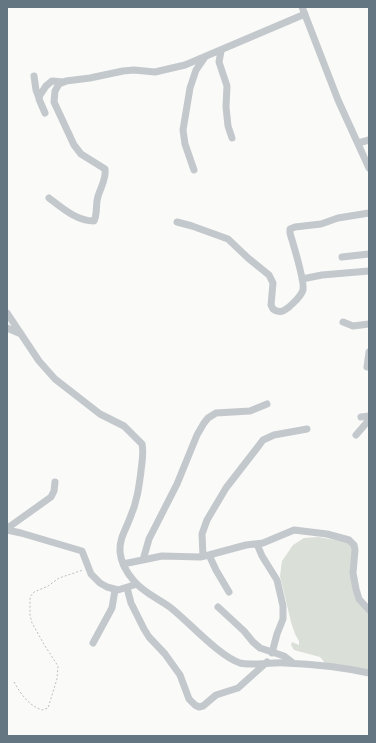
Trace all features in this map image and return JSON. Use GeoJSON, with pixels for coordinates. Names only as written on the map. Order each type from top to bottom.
{"type":"FeatureCollection","features":[{"type":"Feature","properties":{"kind":"street"},"geometry":{"type":"LineString","coordinates":[[49,198],[72,214],[80,218],[94,221],[96,217],[97,198],[106,174],[105,169],[77,150],[54,102],[55,91],[59,84],[130,70],[162,71],[191,63],[304,11],[338,100],[369,168]]}},
{"type":"Feature","properties":{"kind":"street"},"geometry":{"type":"LineString","coordinates":[[221,50],[219,62],[227,86],[226,107],[228,126],[232,138]]}},
{"type":"Feature","properties":{"kind":"street"},"geometry":{"type":"LineString","coordinates":[[194,170],[185,144],[183,130],[190,88],[196,70],[205,57]]}},
{"type":"Feature","properties":{"kind":"street"},"geometry":{"type":"LineString","coordinates":[[34,76],[36,90],[45,113]]}},
{"type":"Feature","properties":{"kind":"street"},"geometry":{"type":"LineString","coordinates":[[39,98],[42,91],[50,82],[56,80],[64,82]]}},
{"type":"Feature","properties":{"kind":"street"},"geometry":{"type":"LineString","coordinates":[[358,144],[369,140]]}},
{"type":"Feature","properties":{"kind":"street"},"geometry":{"type":"LineString","coordinates":[[177,222],[228,239],[269,275],[273,283],[271,305],[274,311],[277,312],[284,311],[298,299],[303,289],[290,229],[320,224],[338,218],[369,213]]}},
{"type":"Feature","properties":{"kind":"street"},"geometry":{"type":"LineString","coordinates":[[342,257],[369,254]]}},
{"type":"Feature","properties":{"kind":"street"},"geometry":{"type":"LineString","coordinates":[[302,279],[322,275],[369,270]]}},
{"type":"Feature","properties":{"kind":"street"},"geometry":{"type":"LineString","coordinates":[[7,313],[42,364],[64,387],[100,414],[122,424],[132,432],[142,444],[143,456],[138,492],[121,540],[120,552],[123,564],[137,584],[173,610],[213,645],[234,660],[244,664],[267,662],[293,663],[330,666],[369,673]]}},
{"type":"Feature","properties":{"kind":"street"},"geometry":{"type":"LineString","coordinates":[[343,322],[352,326],[369,324]]}},
{"type":"Feature","properties":{"kind":"street"},"geometry":{"type":"LineString","coordinates":[[7,328],[21,334]]}},
{"type":"Feature","properties":{"kind":"street"},"geometry":{"type":"LineString","coordinates":[[367,367],[369,352]]}},
{"type":"Feature","properties":{"kind":"street"},"geometry":{"type":"LineString","coordinates":[[143,560],[149,539],[177,484],[197,435],[204,423],[208,418],[216,413],[250,411],[267,404]]}},
{"type":"Feature","properties":{"kind":"street"},"geometry":{"type":"LineString","coordinates":[[361,417],[369,416]]}},
{"type":"Feature","properties":{"kind":"street"},"geometry":{"type":"LineString","coordinates":[[356,435],[369,420]]}},
{"type":"Feature","properties":{"kind":"street"},"geometry":{"type":"LineString","coordinates":[[230,592],[206,556],[202,534],[209,515],[226,488],[263,440],[274,435],[308,429]]}},
{"type":"Feature","properties":{"kind":"street"},"geometry":{"type":"LineString","coordinates":[[7,530],[51,497],[54,491],[55,482]]}},
{"type":"Feature","properties":{"kind":"street"},"geometry":{"type":"LineString","coordinates":[[7,530],[82,551],[91,574],[107,588],[115,590],[127,588],[137,584]]}},
{"type":"Feature","properties":{"kind":"street"},"geometry":{"type":"LineString","coordinates":[[123,564],[162,556],[206,556],[246,545],[263,543],[289,531],[297,530],[327,534],[352,542],[355,550],[353,572],[356,589],[359,599],[369,610]]}},
{"type":"Feature","properties":{"kind":"street"},"geometry":{"type":"LineString","coordinates":[[257,544],[262,556],[277,580],[283,606],[283,619],[272,652]]}},
{"type":"Feature","properties":{"kind":"street"},"geometry":{"type":"LineString","coordinates":[[127,588],[131,603],[144,629],[180,675],[189,699],[195,705],[199,707],[203,706],[216,695],[238,688],[267,662]]}},
{"type":"Feature","properties":{"kind":"street"},"geometry":{"type":"LineString","coordinates":[[93,643],[112,608],[115,590]]}},
{"type":"Feature","properties":{"kind":"street"},"geometry":{"type":"LineString","coordinates":[[218,607],[260,648],[284,656],[293,663]]}},
{"type":"Feature","properties":{"kind":"path"},"geometry":{"type":"LineString","coordinates":[[14,682],[24,698],[31,704],[42,710],[48,708],[57,679],[58,666],[32,623],[30,615],[30,597],[34,592],[48,586],[59,578],[88,569]]}},
{"type":"Feature","properties":{"kind":"shaded area"},"geometry":{"type":"Polygon","coordinates":[[[318,537],[347,542],[352,546],[351,575],[369,612],[369,671],[325,663],[320,657],[294,650],[291,645],[292,642],[299,645],[299,641],[291,622],[280,576],[282,561],[293,545],[304,538],[318,537]]]}}]}
